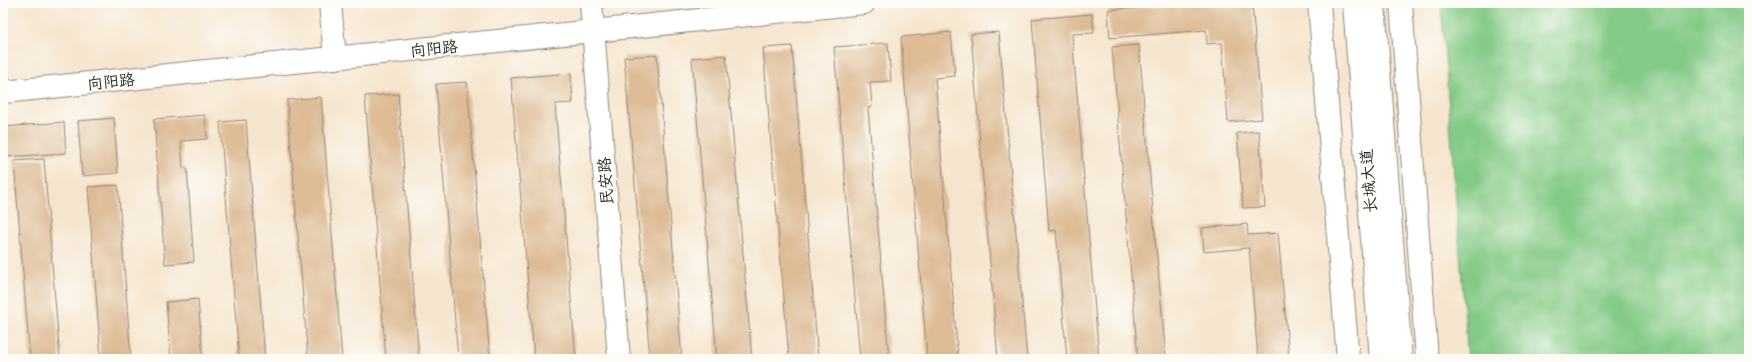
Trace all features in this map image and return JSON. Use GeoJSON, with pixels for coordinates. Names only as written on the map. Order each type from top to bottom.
{"type":"FeatureCollection","features":[{"type":"Feature","properties":{"kind":"street"},"geometry":{"type":"LineString","coordinates":[[330,3],[335,58]]}},
{"type":"Feature","properties":{"kind":"street","name":"民安路"},"geometry":{"type":"LineString","coordinates":[[591,3],[619,359]]}},
{"type":"Feature","properties":{"kind":"street","name":"向阳路"},"geometry":{"type":"LineString","coordinates":[[3,92],[864,3]]}},
{"type":"Feature","properties":{"kind":"street"},"geometry":{"type":"LineString","coordinates":[[1318,3],[1348,359]]}},
{"type":"Feature","properties":{"kind":"street","name":"长城大道"},"geometry":{"type":"LineString","coordinates":[[1354,3],[1381,359]]}},
{"type":"Feature","properties":{"kind":"street","name":"长城大道"},"geometry":{"type":"LineString","coordinates":[[1374,3],[1401,359]]}},
{"type":"Feature","properties":{"kind":"street"},"geometry":{"type":"LineString","coordinates":[[1401,3],[1427,359]]}},
{"type":"Feature","properties":{"kind":"green space"},"geometry":{"type":"Polygon","coordinates":[[[1441,3],[1749,3],[1749,359],[1468,359],[1441,3]]]}},
{"type":"Feature","properties":{"kind":"building"},"geometry":{"type":"Polygon","coordinates":[[[1196,3],[1252,3],[1262,119],[1228,122],[1222,43],[1207,44],[1206,30],[1110,38],[1108,10],[1196,3]]]}},
{"type":"Feature","properties":{"kind":"building"},"geometry":{"type":"Polygon","coordinates":[[[1092,14],[1094,33],[1072,34],[1099,359],[1067,359],[1056,230],[1049,231],[1032,19],[1092,14]]]}},
{"type":"Feature","properties":{"kind":"building"},"geometry":{"type":"Polygon","coordinates":[[[951,32],[955,76],[935,78],[958,359],[927,359],[901,37],[951,32]]]}},
{"type":"Feature","properties":{"kind":"building"},"geometry":{"type":"Polygon","coordinates":[[[999,32],[1027,359],[998,359],[971,34],[999,32]]]}},
{"type":"Feature","properties":{"kind":"building"},"geometry":{"type":"Polygon","coordinates":[[[888,43],[891,81],[870,82],[872,107],[868,108],[889,359],[860,359],[834,47],[888,43]]]}},
{"type":"Feature","properties":{"kind":"building"},"geometry":{"type":"Polygon","coordinates":[[[1139,45],[1166,359],[1138,359],[1112,47],[1139,45]]]}},
{"type":"Feature","properties":{"kind":"building"},"geometry":{"type":"Polygon","coordinates":[[[792,46],[818,359],[789,359],[763,48],[792,46]]]}},
{"type":"Feature","properties":{"kind":"building"},"geometry":{"type":"Polygon","coordinates":[[[657,55],[682,359],[650,359],[624,57],[657,55]]]}},
{"type":"Feature","properties":{"kind":"building"},"geometry":{"type":"Polygon","coordinates":[[[726,55],[752,359],[717,359],[692,58],[726,55]]]}},
{"type":"Feature","properties":{"kind":"building"},"geometry":{"type":"Polygon","coordinates":[[[571,73],[573,103],[555,104],[576,359],[534,359],[511,78],[571,73]]]}},
{"type":"Feature","properties":{"kind":"building"},"geometry":{"type":"Polygon","coordinates":[[[467,82],[490,359],[458,359],[436,84],[467,82]]]}},
{"type":"Feature","properties":{"kind":"building"},"geometry":{"type":"Polygon","coordinates":[[[398,94],[419,359],[386,359],[365,96],[398,94]]]}},
{"type":"Feature","properties":{"kind":"building"},"geometry":{"type":"Polygon","coordinates":[[[321,97],[342,359],[308,359],[287,100],[321,97]]]}},
{"type":"Feature","properties":{"kind":"building"},"geometry":{"type":"Polygon","coordinates":[[[205,115],[207,139],[181,141],[183,168],[187,168],[194,262],[165,264],[154,119],[205,115]]]}},
{"type":"Feature","properties":{"kind":"building"},"geometry":{"type":"Polygon","coordinates":[[[114,118],[118,173],[82,176],[78,121],[114,118]]]}},
{"type":"Feature","properties":{"kind":"building"},"geometry":{"type":"Polygon","coordinates":[[[246,120],[265,359],[239,359],[220,122],[246,120]]]}},
{"type":"Feature","properties":{"kind":"building"},"geometry":{"type":"Polygon","coordinates":[[[64,122],[66,153],[5,157],[3,127],[64,122]]]}},
{"type":"Feature","properties":{"kind":"building"},"geometry":{"type":"Polygon","coordinates":[[[1259,131],[1265,207],[1243,208],[1237,133],[1259,131]]]}},
{"type":"Feature","properties":{"kind":"building"},"geometry":{"type":"Polygon","coordinates":[[[44,159],[60,359],[30,359],[14,161],[44,159]]]}},
{"type":"Feature","properties":{"kind":"building"},"geometry":{"type":"Polygon","coordinates":[[[118,185],[131,359],[101,359],[88,187],[118,185]]]}},
{"type":"Feature","properties":{"kind":"building"},"geometry":{"type":"Polygon","coordinates":[[[1247,224],[1248,235],[1278,233],[1289,359],[1258,359],[1249,248],[1204,252],[1202,228],[1247,224]]]}},
{"type":"Feature","properties":{"kind":"building"},"geometry":{"type":"Polygon","coordinates":[[[198,299],[203,359],[171,359],[166,302],[198,299]]]}}]}
